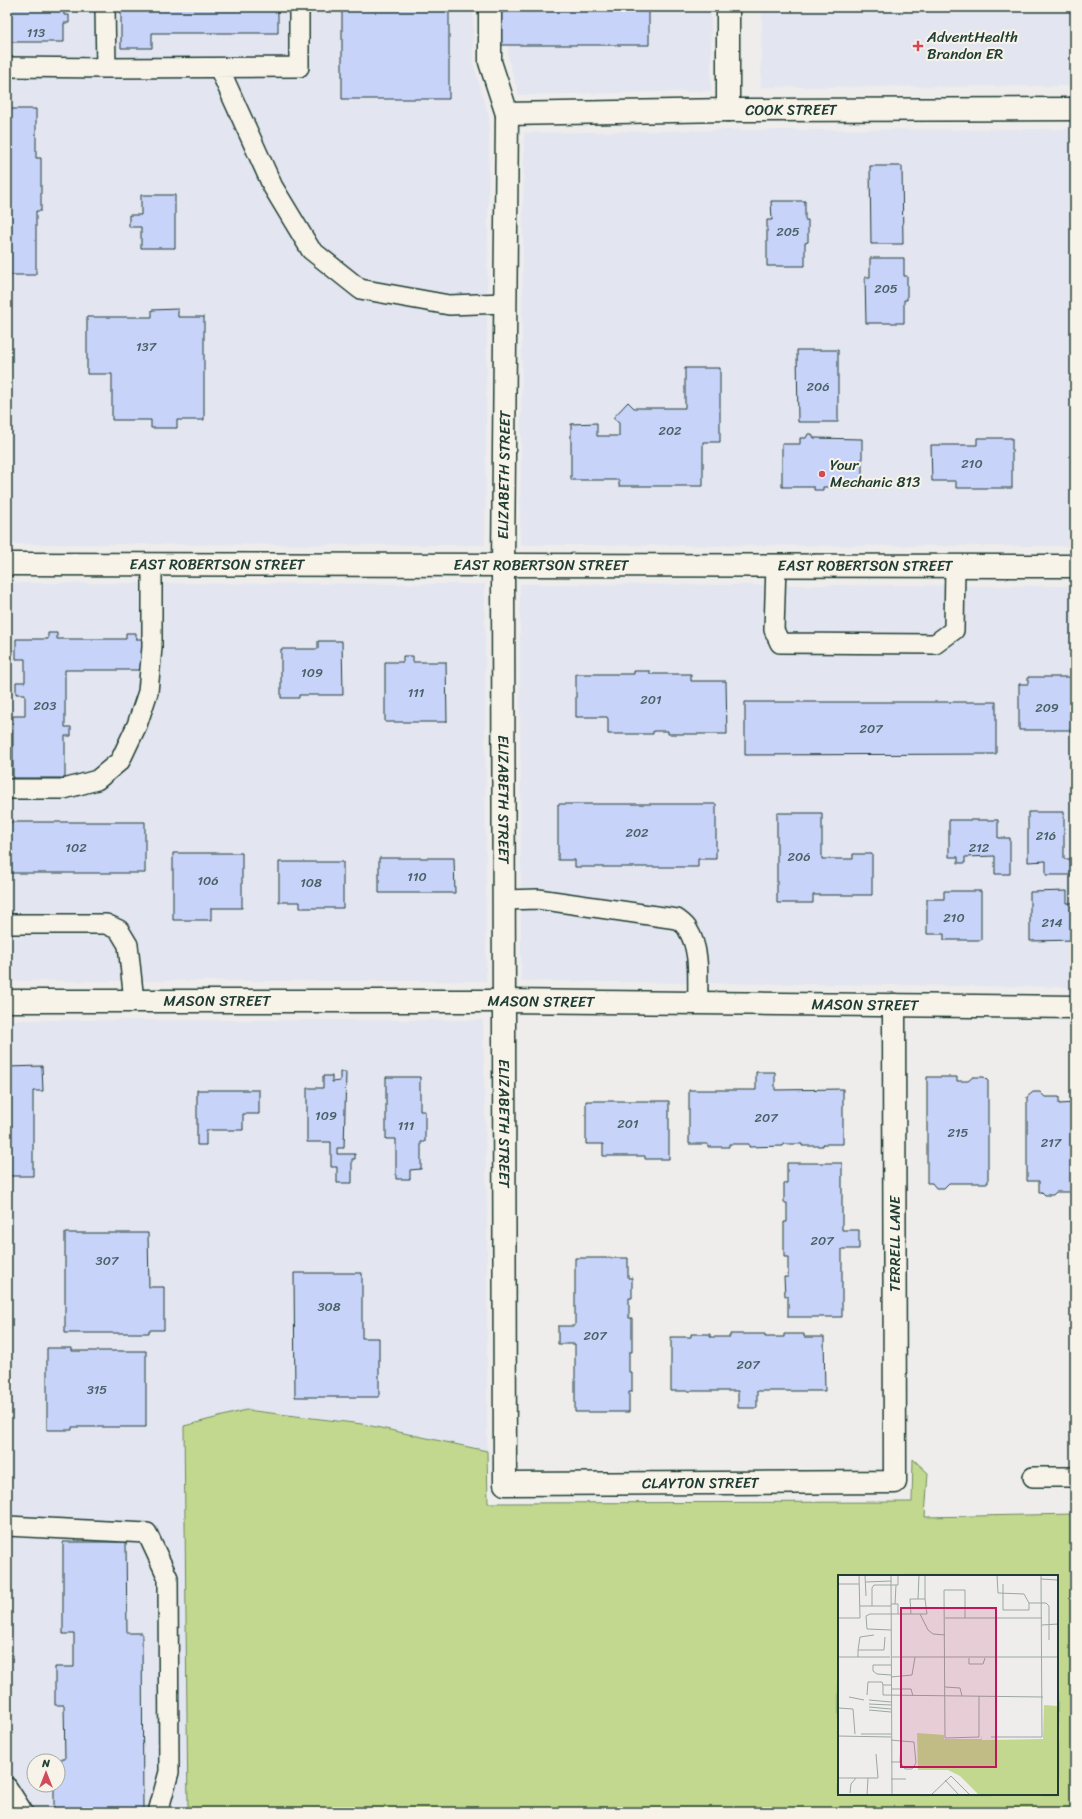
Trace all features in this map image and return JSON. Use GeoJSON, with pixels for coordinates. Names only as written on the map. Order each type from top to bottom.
{"type":"FeatureCollection","features":[{"type":"Feature","properties":{"kind":"street","name":"ELIZABETH STREET"},"geometry":{"type":"LineString","coordinates":[[490,7],[490,62],[507,114],[503,565],[505,1484]]}},
{"type":"Feature","properties":{"kind":"street"},"geometry":{"type":"LineString","coordinates":[[728,7],[728,110]]}},
{"type":"Feature","properties":{"kind":"street","name":"COOK STREET"},"geometry":{"type":"LineString","coordinates":[[507,114],[728,110],[1075,109]]}},
{"type":"Feature","properties":{"kind":"street","name":"EAST ROBERTSON STREET"},"geometry":{"type":"LineString","coordinates":[[7,564],[1075,566]]}},
{"type":"Feature","properties":{"kind":"street","name":"MASON STREET"},"geometry":{"type":"LineString","coordinates":[[7,1001],[504,1001],[1075,1007]]}},
{"type":"Feature","properties":{"kind":"street","name":"TERRELL LANE"},"geometry":{"type":"LineString","coordinates":[[894,1005],[895,1482]]}},
{"type":"Feature","properties":{"kind":"street","name":"CLAYTON STREET"},"geometry":{"type":"LineString","coordinates":[[505,1484],[895,1482]]}},
{"type":"Feature","properties":{"kind":"lane"},"geometry":{"type":"LineString","coordinates":[[105,7],[106,68]]}},
{"type":"Feature","properties":{"kind":"lane"},"geometry":{"type":"LineString","coordinates":[[7,67],[299,67],[299,7]]}},
{"type":"Feature","properties":{"kind":"lane"},"geometry":{"type":"LineString","coordinates":[[219,68],[273,186],[311,250],[360,290],[449,305],[505,303]]}},
{"type":"Feature","properties":{"kind":"lane"},"geometry":{"type":"LineString","coordinates":[[7,789],[64,789],[97,780],[120,761],[137,725],[148,692],[152,647],[152,564]]}},
{"type":"Feature","properties":{"kind":"lane"},"geometry":{"type":"LineString","coordinates":[[776,565],[774,630],[780,643],[904,644],[935,644],[954,630],[955,566]]}},
{"type":"Feature","properties":{"kind":"lane"},"geometry":{"type":"LineString","coordinates":[[504,900],[538,899],[677,919],[688,929],[694,944],[697,964],[698,1003]]}},
{"type":"Feature","properties":{"kind":"lane"},"geometry":{"type":"LineString","coordinates":[[7,924],[106,924],[119,930],[128,945],[134,1001]]}},
{"type":"Feature","properties":{"kind":"lane"},"geometry":{"type":"LineString","coordinates":[[1033,1477],[1075,1477]]}},
{"type":"Feature","properties":{"kind":"lane"},"geometry":{"type":"LineString","coordinates":[[7,1526],[147,1532],[168,1578],[169,1772],[158,1812]]}},
{"type":"Feature","properties":{"kind":"lane"},"geometry":{"type":"LineString","coordinates":[[7,1787],[23,1812]]}},
{"type":"Feature","properties":{"kind":"shaded area"},"geometry":{"type":"Polygon","coordinates":[[[7,7],[473,7],[473,62],[489,118],[485,545],[7,544],[7,7]]]}},
{"type":"Feature","properties":{"kind":"shaded area"},"geometry":{"type":"Polygon","coordinates":[[[508,7],[711,7],[711,91],[519,95],[508,58],[508,7]]]}},
{"type":"Feature","properties":{"kind":"shaded area","name":"AdventHealth Brandon ER"},"geometry":{"type":"Polygon","coordinates":[[[762,7],[1075,7],[1075,86],[761,87],[762,7]]]}},
{"type":"Feature","properties":{"kind":"shaded area"},"geometry":{"type":"Polygon","coordinates":[[[1075,129],[1075,546],[520,545],[524,133],[728,130],[1075,129]]]}},
{"type":"Feature","properties":{"kind":"shaded area"},"geometry":{"type":"Polygon","coordinates":[[[7,583],[485,584],[486,981],[7,981],[7,583]]]}},
{"type":"Feature","properties":{"kind":"shaded area"},"geometry":{"type":"Polygon","coordinates":[[[520,584],[1075,586],[1075,987],[521,981],[520,584]]]}},
{"type":"Feature","properties":{"kind":"shaded area"},"geometry":{"type":"Polygon","coordinates":[[[7,1020],[483,1020],[487,1212],[487,1451],[362,1424],[246,1410],[184,1426],[188,1812],[7,1812],[7,1020]]]}},
{"type":"Feature","properties":{"kind":"green space"},"geometry":{"type":"Polygon","coordinates":[[[246,1410],[362,1424],[487,1451],[488,1503],[912,1502],[913,1459],[928,1473],[925,1517],[1075,1514],[1075,1812],[188,1812],[184,1426],[246,1410]]]}},
{"type":"Feature","properties":{"kind":"building"},"geometry":{"type":"Polygon","coordinates":[[[7,7],[64,7],[64,15],[69,15],[69,23],[64,23],[64,42],[7,42],[7,7]]]}},
{"type":"Feature","properties":{"kind":"building"},"geometry":{"type":"Polygon","coordinates":[[[121,7],[278,7],[278,33],[152,33],[152,48],[121,48],[121,7]]]}},
{"type":"Feature","properties":{"kind":"building"},"geometry":{"type":"Polygon","coordinates":[[[342,7],[449,7],[449,99],[342,99],[342,7]]]}},
{"type":"Feature","properties":{"kind":"building"},"geometry":{"type":"Polygon","coordinates":[[[501,7],[649,7],[649,45],[501,45],[501,7]]]}},
{"type":"Feature","properties":{"kind":"building"},"geometry":{"type":"Polygon","coordinates":[[[7,109],[36,109],[36,158],[41,158],[41,211],[36,211],[36,275],[7,275],[7,109]]]}},
{"type":"Feature","properties":{"kind":"building"},"geometry":{"type":"Polygon","coordinates":[[[870,166],[902,166],[903,244],[871,244],[870,166]]]}},
{"type":"Feature","properties":{"kind":"building"},"geometry":{"type":"Polygon","coordinates":[[[141,195],[175,195],[175,248],[141,248],[141,227],[129,227],[129,215],[141,215],[141,195]]]}},
{"type":"Feature","properties":{"kind":"building"},"geometry":{"type":"Polygon","coordinates":[[[771,201],[805,201],[805,220],[808,220],[808,242],[805,243],[805,266],[767,266],[767,220],[772,220],[771,201]]]}},
{"type":"Feature","properties":{"kind":"building"},"geometry":{"type":"Polygon","coordinates":[[[870,258],[904,258],[904,276],[907,276],[907,300],[904,300],[904,323],[866,323],[865,277],[870,277],[870,258]]]}},
{"type":"Feature","properties":{"kind":"building"},"geometry":{"type":"Polygon","coordinates":[[[178,309],[178,317],[204,317],[204,420],[177,420],[177,428],[151,428],[151,420],[112,420],[112,374],[87,374],[87,317],[152,317],[152,310],[178,309]]]}},
{"type":"Feature","properties":{"kind":"building"},"geometry":{"type":"Polygon","coordinates":[[[797,350],[838,350],[838,422],[798,422],[797,350]]]}},
{"type":"Feature","properties":{"kind":"building"},"geometry":{"type":"Polygon","coordinates":[[[685,368],[720,368],[720,442],[703,442],[703,486],[619,486],[619,480],[571,480],[571,424],[597,423],[597,436],[619,436],[619,423],[613,418],[628,402],[634,408],[685,408],[685,368]]]}},
{"type":"Feature","properties":{"kind":"building"},"geometry":{"type":"Polygon","coordinates":[[[808,434],[812,434],[814,438],[862,439],[862,487],[823,487],[823,490],[814,490],[814,487],[782,487],[782,444],[800,444],[800,438],[806,438],[808,434]]]}},
{"type":"Feature","properties":{"kind":"building"},"geometry":{"type":"Polygon","coordinates":[[[977,438],[1012,438],[1012,488],[956,488],[956,481],[932,481],[931,445],[977,445],[977,438]]]}},
{"type":"Feature","properties":{"kind":"building"},"geometry":{"type":"Polygon","coordinates":[[[48,633],[57,633],[57,639],[126,639],[126,633],[136,633],[136,639],[142,639],[142,670],[65,670],[65,727],[71,727],[71,736],[65,736],[65,778],[13,778],[13,716],[25,716],[25,694],[16,694],[16,682],[25,682],[25,659],[16,659],[16,639],[48,639],[48,633]]]}},
{"type":"Feature","properties":{"kind":"building"},"geometry":{"type":"Polygon","coordinates":[[[318,641],[342,641],[343,695],[299,695],[299,698],[281,698],[281,649],[318,649],[318,641]]]}},
{"type":"Feature","properties":{"kind":"building"},"geometry":{"type":"Polygon","coordinates":[[[403,656],[413,656],[413,662],[446,662],[447,722],[385,722],[385,662],[403,662],[403,656]]]}},
{"type":"Feature","properties":{"kind":"building"},"geometry":{"type":"Polygon","coordinates":[[[634,671],[650,671],[650,674],[691,674],[691,681],[726,681],[727,734],[668,734],[668,731],[653,731],[653,734],[608,734],[607,717],[576,717],[576,674],[634,674],[634,671]]]}},
{"type":"Feature","properties":{"kind":"building"},"geometry":{"type":"Polygon","coordinates":[[[1028,677],[1071,677],[1071,684],[1075,684],[1075,730],[1019,730],[1019,684],[1028,684],[1028,677]]]}},
{"type":"Feature","properties":{"kind":"building"},"geometry":{"type":"Polygon","coordinates":[[[745,702],[996,702],[996,754],[745,755],[745,702]]]}},
{"type":"Feature","properties":{"kind":"building"},"geometry":{"type":"Polygon","coordinates":[[[558,804],[716,804],[716,859],[698,859],[698,867],[575,867],[575,860],[558,860],[558,804]]]}},
{"type":"Feature","properties":{"kind":"building"},"geometry":{"type":"Polygon","coordinates":[[[1028,812],[1064,812],[1064,859],[1075,859],[1075,875],[1046,875],[1046,861],[1028,862],[1028,812]]]}},
{"type":"Feature","properties":{"kind":"building"},"geometry":{"type":"Polygon","coordinates":[[[777,813],[822,813],[822,859],[853,859],[853,854],[872,854],[872,895],[813,895],[813,903],[777,903],[777,813]]]}},
{"type":"Feature","properties":{"kind":"building"},"geometry":{"type":"Polygon","coordinates":[[[949,820],[998,820],[998,838],[1010,838],[1010,874],[995,874],[995,856],[965,857],[965,863],[958,863],[958,857],[949,857],[949,820]]]}},
{"type":"Feature","properties":{"kind":"building"},"geometry":{"type":"Polygon","coordinates":[[[7,822],[145,822],[145,873],[7,873],[7,822]]]}},
{"type":"Feature","properties":{"kind":"building"},"geometry":{"type":"Polygon","coordinates":[[[173,853],[242,853],[242,908],[211,908],[211,920],[173,920],[173,853]]]}},
{"type":"Feature","properties":{"kind":"building"},"geometry":{"type":"Polygon","coordinates":[[[379,858],[454,858],[455,893],[379,893],[379,858]]]}},
{"type":"Feature","properties":{"kind":"building"},"geometry":{"type":"Polygon","coordinates":[[[279,862],[343,862],[343,908],[300,908],[300,902],[279,902],[279,862]]]}},
{"type":"Feature","properties":{"kind":"building"},"geometry":{"type":"Polygon","coordinates":[[[944,891],[981,891],[981,940],[944,940],[944,934],[927,934],[927,899],[944,899],[944,891]]]}},
{"type":"Feature","properties":{"kind":"building"},"geometry":{"type":"Polygon","coordinates":[[[1067,891],[1067,903],[1075,903],[1075,940],[1030,941],[1030,892],[1067,891]]]}},
{"type":"Feature","properties":{"kind":"building"},"geometry":{"type":"Polygon","coordinates":[[[42,1066],[43,1091],[33,1091],[33,1176],[7,1176],[7,1067],[42,1066]]]}},
{"type":"Feature","properties":{"kind":"building"},"geometry":{"type":"Polygon","coordinates":[[[340,1072],[346,1072],[344,1148],[337,1148],[337,1154],[355,1154],[355,1159],[352,1159],[352,1183],[337,1183],[337,1167],[331,1167],[331,1142],[307,1142],[307,1088],[323,1088],[323,1076],[332,1076],[332,1082],[340,1081],[340,1072]]]}},
{"type":"Feature","properties":{"kind":"building"},"geometry":{"type":"Polygon","coordinates":[[[756,1072],[775,1072],[775,1090],[843,1089],[843,1144],[802,1146],[802,1144],[783,1144],[783,1146],[749,1147],[749,1144],[729,1144],[729,1147],[708,1147],[708,1144],[689,1144],[689,1090],[756,1090],[756,1072]]]}},
{"type":"Feature","properties":{"kind":"building"},"geometry":{"type":"Polygon","coordinates":[[[386,1077],[420,1077],[420,1111],[425,1111],[425,1142],[421,1142],[421,1169],[410,1170],[410,1179],[396,1179],[396,1139],[386,1139],[386,1077]]]}},
{"type":"Feature","properties":{"kind":"building"},"geometry":{"type":"Polygon","coordinates":[[[927,1077],[957,1077],[957,1081],[968,1081],[973,1077],[984,1077],[988,1081],[988,1183],[949,1183],[944,1188],[936,1188],[932,1183],[927,1183],[927,1077]]]}},
{"type":"Feature","properties":{"kind":"building"},"geometry":{"type":"Polygon","coordinates":[[[197,1090],[259,1090],[259,1114],[243,1114],[243,1130],[206,1130],[206,1145],[197,1145],[197,1090]]]}},
{"type":"Feature","properties":{"kind":"building"},"geometry":{"type":"Polygon","coordinates":[[[1033,1092],[1040,1092],[1045,1097],[1059,1097],[1059,1104],[1075,1103],[1075,1192],[1056,1192],[1053,1195],[1045,1195],[1042,1192],[1039,1192],[1039,1181],[1027,1181],[1027,1097],[1033,1092]]]}},
{"type":"Feature","properties":{"kind":"building"},"geometry":{"type":"Polygon","coordinates":[[[586,1101],[669,1101],[669,1159],[645,1159],[645,1156],[603,1156],[603,1144],[586,1144],[586,1101]]]}},
{"type":"Feature","properties":{"kind":"building"},"geometry":{"type":"Polygon","coordinates":[[[787,1163],[842,1163],[842,1230],[859,1230],[859,1249],[842,1249],[842,1317],[788,1317],[788,1296],[785,1296],[784,1277],[788,1277],[788,1257],[784,1257],[784,1222],[787,1222],[787,1203],[784,1203],[784,1183],[787,1183],[787,1163]]]}},
{"type":"Feature","properties":{"kind":"building"},"geometry":{"type":"Polygon","coordinates":[[[65,1233],[148,1233],[149,1287],[164,1287],[164,1330],[149,1330],[149,1333],[65,1333],[65,1233]]]}},
{"type":"Feature","properties":{"kind":"building"},"geometry":{"type":"Polygon","coordinates":[[[575,1258],[628,1258],[628,1278],[632,1278],[632,1298],[629,1298],[629,1318],[632,1318],[632,1352],[629,1352],[629,1372],[632,1372],[632,1392],[629,1392],[629,1412],[575,1412],[575,1344],[558,1344],[558,1326],[575,1326],[575,1258]]]}},
{"type":"Feature","properties":{"kind":"building"},"geometry":{"type":"Polygon","coordinates":[[[294,1273],[362,1273],[362,1338],[379,1338],[379,1397],[295,1397],[294,1273]]]}},
{"type":"Feature","properties":{"kind":"building"},"geometry":{"type":"Polygon","coordinates":[[[691,1334],[710,1334],[710,1337],[730,1337],[730,1334],[765,1334],[765,1337],[784,1337],[784,1334],[804,1334],[804,1337],[824,1337],[825,1391],[757,1391],[757,1408],[738,1408],[738,1391],[671,1391],[671,1337],[691,1337],[691,1334]]]}},
{"type":"Feature","properties":{"kind":"building"},"geometry":{"type":"Polygon","coordinates":[[[47,1348],[72,1348],[72,1351],[146,1351],[146,1427],[72,1427],[72,1430],[47,1430],[47,1348]]]}},
{"type":"Feature","properties":{"kind":"building"},"geometry":{"type":"Polygon","coordinates":[[[63,1542],[126,1542],[127,1633],[142,1633],[143,1812],[54,1812],[54,1793],[66,1793],[64,1705],[55,1705],[55,1667],[74,1667],[74,1634],[63,1634],[63,1542]]]}},
{"type":"Feature","properties":{"kind":"place","name":"AdventHealth Brandon ER"},"geometry":{"type":"Point","coordinates":[918,46]}},
{"type":"Feature","properties":{"kind":"place","name":"Your Mechanic 813"},"geometry":{"type":"Point","coordinates":[822,474]}}]}
